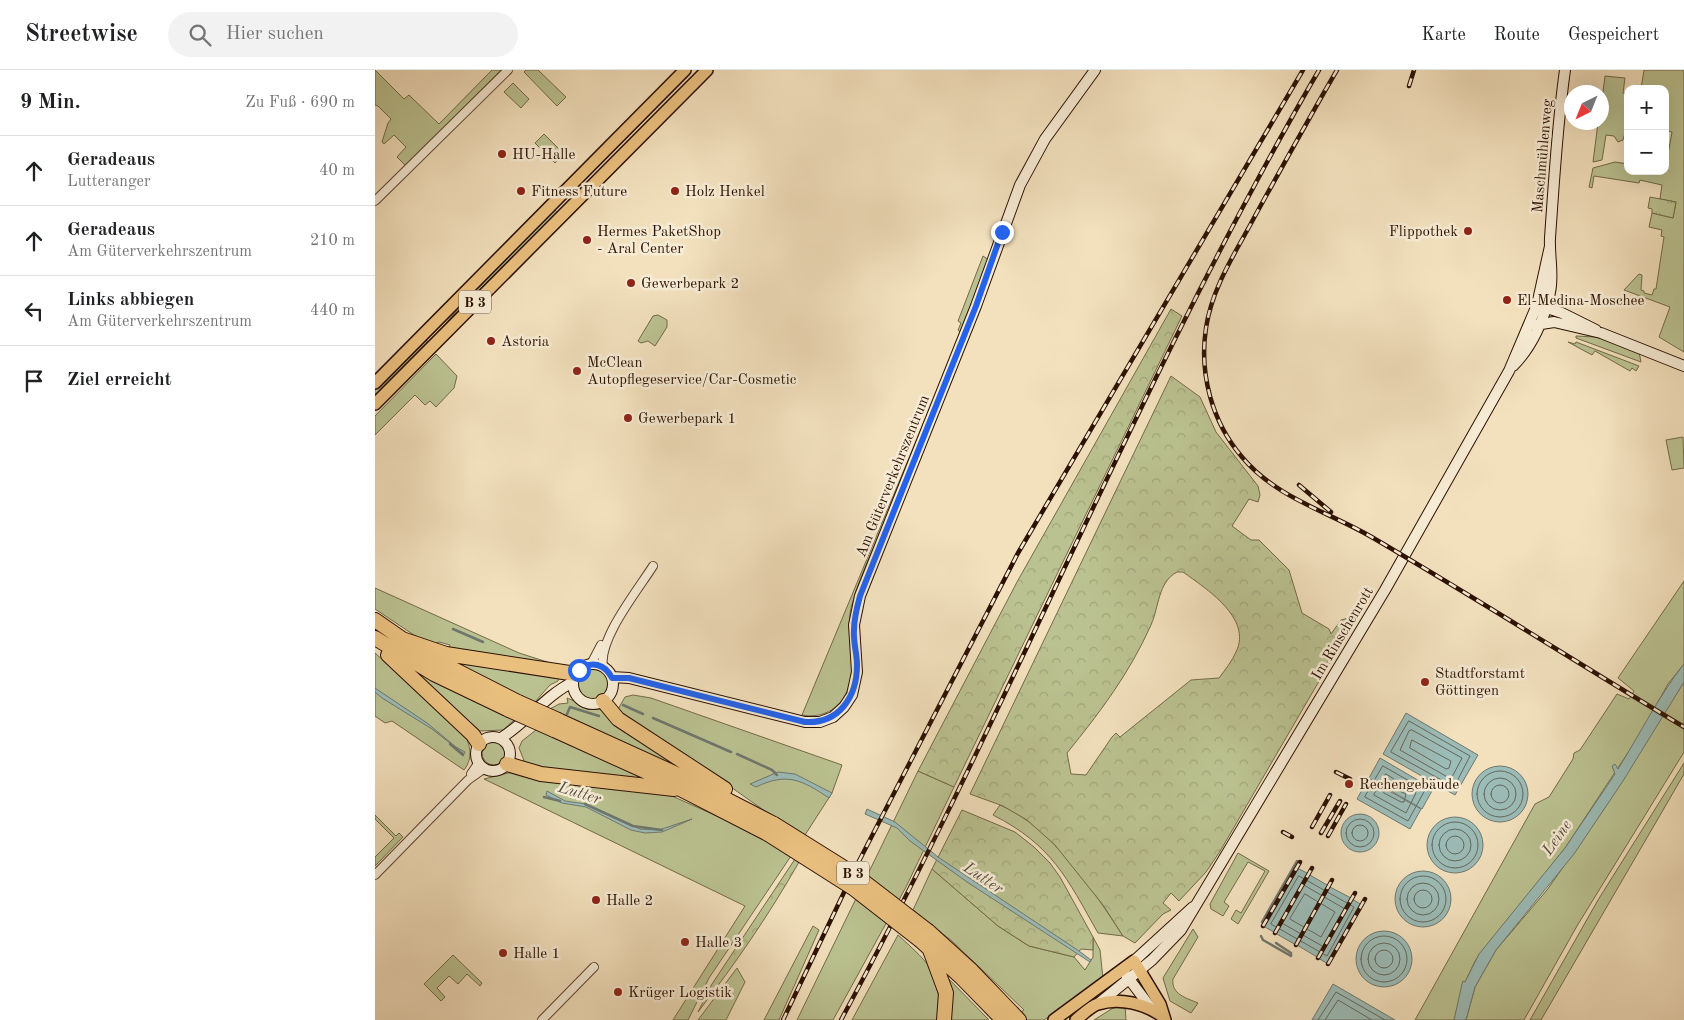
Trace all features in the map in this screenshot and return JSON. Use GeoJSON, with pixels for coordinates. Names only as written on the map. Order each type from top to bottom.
{"type":"FeatureCollection","features":[{"type":"Feature","properties":{"kind":"highway","name":"B 3"},"geometry":{"type":"LineString","coordinates":[[375,620],[399,638],[513,706]]}},
{"type":"Feature","properties":{"kind":"highway","name":"B 3"},"geometry":{"type":"LineString","coordinates":[[375,638],[434,674],[707,788],[753,812],[771,829],[972,971],[1013,1019]]}},
{"type":"Feature","properties":{"kind":"highway"},"geometry":{"type":"LineString","coordinates":[[399,638],[446,654],[574,678]]}},
{"type":"Feature","properties":{"kind":"highway"},"geometry":{"type":"LineString","coordinates":[[375,642],[473,735],[479,744]]}},
{"type":"Feature","properties":{"kind":"highway"},"geometry":{"type":"LineString","coordinates":[[603,701],[618,720],[705,775],[753,812]]}},
{"type":"Feature","properties":{"kind":"highway","name":"B 3"},"geometry":{"type":"LineString","coordinates":[[556,725],[685,791],[771,829]]}},
{"type":"Feature","properties":{"kind":"highway"},"geometry":{"type":"LineString","coordinates":[[507,764],[541,774],[685,791]]}},
{"type":"Feature","properties":{"kind":"highway","name":"B 3"},"geometry":{"type":"LineString","coordinates":[[651,774],[707,788]]}},
{"type":"Feature","properties":{"kind":"highway"},"geometry":{"type":"LineString","coordinates":[[926,940],[945,993],[944,1020]]}},
{"type":"Feature","properties":{"kind":"main road","name":"B 3"},"geometry":{"type":"LineString","coordinates":[[375,383],[685,70]]}},
{"type":"Feature","properties":{"kind":"main road","name":"B 3"},"geometry":{"type":"LineString","coordinates":[[375,404],[707,70]]}},
{"type":"Feature","properties":{"kind":"main road"},"geometry":{"type":"LineString","coordinates":[[1054,1020],[1137,966],[1160,1004],[1164,1018]]}},
{"type":"Feature","properties":{"kind":"main road"},"geometry":{"type":"LineString","coordinates":[[1076,1020],[1098,1004],[1127,1002],[1151,1008],[1164,1018]]}},
{"type":"Feature","properties":{"kind":"street"},"geometry":{"type":"LineString","coordinates":[[375,202],[508,70]]}},
{"type":"Feature","properties":{"kind":"street","name":"Am Güterverkehrszentrum"},"geometry":{"type":"LineString","coordinates":[[612,683],[638,680],[714,701],[805,722],[828,719],[847,703],[856,679],[853,632],[860,596],[976,306],[1011,207],[1041,145],[1095,70]]}},
{"type":"Feature","properties":{"kind":"street","name":"Maschmühlenweg"},"geometry":{"type":"LineString","coordinates":[[1534,325],[1541,306],[1550,246],[1556,147],[1565,70]]}},
{"type":"Feature","properties":{"kind":"street"},"geometry":{"type":"LineString","coordinates":[[1541,306],[1585,324],[1601,333],[1684,366]]}},
{"type":"Feature","properties":{"kind":"street"},"geometry":{"type":"LineString","coordinates":[[1534,325],[1554,322],[1601,333]]}},
{"type":"Feature","properties":{"kind":"street","name":"Im Rinschenrott"},"geometry":{"type":"LineString","coordinates":[[1137,966],[1193,906],[1216,873],[1385,590],[1534,325]]}},
{"type":"Feature","properties":{"kind":"street"},"geometry":{"type":"LineString","coordinates":[[591,664],[603,641],[614,628],[653,566]]}},
{"type":"Feature","properties":{"kind":"street"},"geometry":{"type":"LineString","coordinates":[[574,678],[575,694],[579,698],[591,704],[603,701],[608,697],[612,683],[603,667],[603,654],[614,628]]}},
{"type":"Feature","properties":{"kind":"street"},"geometry":{"type":"LineString","coordinates":[[505,742],[554,692],[574,678],[582,667],[591,664],[603,667]]}},
{"type":"Feature","properties":{"kind":"street"},"geometry":{"type":"LineString","coordinates":[[505,742],[544,703],[564,694],[575,694]]}},
{"type":"Feature","properties":{"kind":"street"},"geometry":{"type":"LineString","coordinates":[[489,737],[505,742],[511,754],[507,764],[497,770],[482,765],[477,752],[479,744],[489,737]]}},
{"type":"Feature","properties":{"kind":"street"},"geometry":{"type":"LineString","coordinates":[[375,875],[482,765]]}},
{"type":"Feature","properties":{"kind":"street"},"geometry":{"type":"LineString","coordinates":[[542,1020],[594,967]]}},
{"type":"Feature","properties":{"kind":"street"},"geometry":{"type":"LineString","coordinates":[[1098,1004],[1126,974],[1151,1008]]}},
{"type":"Feature","properties":{"kind":"green space"},"geometry":{"type":"Polygon","coordinates":[[[375,70],[404,99],[409,95],[439,124],[492,70],[501,70],[406,166],[397,157],[406,147],[394,135],[384,144],[382,142],[391,119],[375,105],[375,70]]]}},
{"type":"Feature","properties":{"kind":"green space"},"geometry":{"type":"Polygon","coordinates":[[[526,70],[538,70],[566,97],[557,106],[524,72],[526,70]]]}},
{"type":"Feature","properties":{"kind":"green space"},"geometry":{"type":"Polygon","coordinates":[[[1644,70],[1684,70],[1684,352],[1659,337],[1670,307],[1624,290],[1639,274],[1642,275],[1641,290],[1644,293],[1652,295],[1654,289],[1656,289],[1664,237],[1661,236],[1662,230],[1649,227],[1652,213],[1673,218],[1676,202],[1660,199],[1662,185],[1640,180],[1639,183],[1594,176],[1592,188],[1589,187],[1593,168],[1615,162],[1624,163],[1624,175],[1669,175],[1669,149],[1672,132],[1669,131],[1669,85],[1642,85],[1644,70]]]}},
{"type":"Feature","properties":{"kind":"green space"},"geometry":{"type":"Polygon","coordinates":[[[1605,76],[1625,78],[1623,93],[1624,136],[1623,140],[1618,142],[1614,136],[1606,135],[1602,160],[1593,162],[1597,130],[1609,130],[1609,85],[1604,85],[1605,76]]]}},
{"type":"Feature","properties":{"kind":"green space"},"geometry":{"type":"Polygon","coordinates":[[[513,83],[529,99],[521,108],[504,92],[513,83]]]}},
{"type":"Feature","properties":{"kind":"green space"},"geometry":{"type":"Polygon","coordinates":[[[544,134],[564,154],[555,163],[535,143],[544,134]]]}},
{"type":"Feature","properties":{"kind":"green space"},"geometry":{"type":"Polygon","coordinates":[[[1650,197],[1676,202],[1673,218],[1652,213],[1652,209],[1648,208],[1650,197]]]}},
{"type":"Feature","properties":{"kind":"green space"},"geometry":{"type":"Polygon","coordinates":[[[554,209],[558,213],[447,324],[495,267],[554,209]]]}},
{"type":"Feature","properties":{"kind":"green space"},"geometry":{"type":"Polygon","coordinates":[[[983,256],[989,260],[961,333],[958,330],[961,323],[958,321],[983,256]]]}},
{"type":"Feature","properties":{"kind":"green space"},"geometry":{"type":"Polygon","coordinates":[[[1171,309],[1182,316],[954,787],[918,771],[1017,582],[1171,309]]]}},
{"type":"Feature","properties":{"kind":"green space"},"geometry":{"type":"Polygon","coordinates":[[[658,315],[667,320],[667,327],[655,346],[648,341],[641,343],[638,341],[653,316],[658,315]]]}},
{"type":"Feature","properties":{"kind":"green space"},"geometry":{"type":"Polygon","coordinates":[[[960,335],[898,493],[867,562],[852,604],[849,628],[852,663],[849,686],[844,697],[836,707],[826,713],[814,716],[802,715],[960,335]]]}},
{"type":"Feature","properties":{"kind":"green space"},"geometry":{"type":"Polygon","coordinates":[[[1576,336],[1596,337],[1639,352],[1641,362],[1576,338],[1576,336]]]}},
{"type":"Feature","properties":{"kind":"green space"},"geometry":{"type":"Polygon","coordinates":[[[426,338],[428,344],[375,397],[375,389],[426,338]]]}},
{"type":"Feature","properties":{"kind":"green space"},"geometry":{"type":"Polygon","coordinates":[[[1568,342],[1575,344],[1576,342],[1639,366],[1636,371],[1632,368],[1630,371],[1595,351],[1592,355],[1568,342]]]}},
{"type":"Feature","properties":{"kind":"green space"},"geometry":{"type":"Polygon","coordinates":[[[436,354],[457,376],[454,388],[436,407],[430,401],[425,405],[415,395],[375,435],[375,416],[436,354]]]}},
{"type":"Feature","properties":{"kind":"green space"},"geometry":{"type":"Polygon","coordinates":[[[1171,376],[1200,397],[1216,432],[1258,486],[1260,495],[1258,502],[1249,499],[1232,526],[1251,540],[1259,540],[1289,570],[1302,613],[1329,629],[1331,634],[1341,620],[1357,616],[1219,853],[1206,872],[1179,901],[1171,893],[1163,903],[1171,910],[1163,914],[1135,943],[1123,936],[1103,905],[1055,845],[1027,820],[1003,806],[970,794],[1171,376]],[[1177,572],[1166,582],[1151,625],[1124,676],[1103,707],[1067,753],[1071,774],[1086,775],[1116,733],[1120,737],[1191,680],[1219,678],[1236,652],[1240,639],[1238,627],[1233,616],[1214,595],[1183,572],[1177,572]]]}},
{"type":"Feature","properties":{"kind":"green space"},"geometry":{"type":"Polygon","coordinates":[[[1683,437],[1684,468],[1672,470],[1666,440],[1683,437]]]}},
{"type":"Feature","properties":{"kind":"green space"},"geometry":{"type":"Polygon","coordinates":[[[1684,581],[1684,664],[1668,684],[1637,739],[1565,848],[1475,961],[1463,987],[1454,1020],[1415,1020],[1535,804],[1549,797],[1573,759],[1574,753],[1580,750],[1617,694],[1629,699],[1634,691],[1618,678],[1684,581]]]}},
{"type":"Feature","properties":{"kind":"green space"},"geometry":{"type":"Polygon","coordinates":[[[375,588],[519,653],[560,666],[449,649],[450,645],[439,642],[432,645],[375,609],[375,588]]]}},
{"type":"Feature","properties":{"kind":"green space"},"geometry":{"type":"Polygon","coordinates":[[[375,653],[463,732],[468,741],[470,751],[469,760],[464,770],[392,721],[385,723],[375,716],[375,653]]]}},
{"type":"Feature","properties":{"kind":"green space"},"geometry":{"type":"Polygon","coordinates":[[[438,656],[560,675],[558,681],[550,685],[534,703],[438,656]]]}},
{"type":"Feature","properties":{"kind":"green space"},"geometry":{"type":"Polygon","coordinates":[[[593,668],[599,669],[604,673],[608,678],[608,690],[604,695],[599,699],[593,700],[587,699],[582,695],[578,690],[577,684],[578,678],[582,673],[587,669],[593,668]]]}},
{"type":"Feature","properties":{"kind":"green space"},"geometry":{"type":"Polygon","coordinates":[[[412,669],[514,720],[503,730],[480,731],[410,670],[412,669]]]}},
{"type":"Feature","properties":{"kind":"green space"},"geometry":{"type":"Polygon","coordinates":[[[1684,682],[1684,752],[1577,926],[1524,1020],[1466,1020],[1475,987],[1496,950],[1547,890],[1604,809],[1684,682]]]}},
{"type":"Feature","properties":{"kind":"green space"},"geometry":{"type":"Polygon","coordinates":[[[633,695],[651,698],[842,765],[832,793],[805,835],[776,819],[683,753],[617,711],[625,697],[633,695]]]}},
{"type":"Feature","properties":{"kind":"green space"},"geometry":{"type":"Polygon","coordinates":[[[567,698],[586,706],[601,706],[703,780],[548,710],[559,704],[568,703],[567,698]]]}},
{"type":"Feature","properties":{"kind":"green space"},"geometry":{"type":"Polygon","coordinates":[[[536,730],[652,781],[539,769],[525,763],[519,748],[522,741],[536,730]]]}},
{"type":"Feature","properties":{"kind":"green space"},"geometry":{"type":"Polygon","coordinates":[[[494,741],[502,745],[506,753],[502,761],[494,765],[486,761],[482,753],[486,745],[494,741]]]}},
{"type":"Feature","properties":{"kind":"green space"},"geometry":{"type":"Polygon","coordinates":[[[1684,763],[1684,774],[1541,1020],[1530,1020],[1598,900],[1684,763]]]}},
{"type":"Feature","properties":{"kind":"green space"},"geometry":{"type":"Polygon","coordinates":[[[918,771],[954,787],[906,887],[833,1020],[797,1020],[918,771]]]}},
{"type":"Feature","properties":{"kind":"green space"},"geometry":{"type":"Polygon","coordinates":[[[512,772],[672,796],[757,834],[791,856],[709,978],[688,1020],[673,1020],[745,906],[484,779],[512,772]]]}},
{"type":"Feature","properties":{"kind":"green space"},"geometry":{"type":"Polygon","coordinates":[[[1000,805],[1019,815],[1037,828],[1054,844],[1085,880],[1123,936],[1098,933],[1067,879],[1044,851],[1013,826],[993,815],[1000,805]]]}},
{"type":"Feature","properties":{"kind":"green space"},"geometry":{"type":"Polygon","coordinates":[[[962,810],[1015,832],[1050,863],[1060,877],[1093,937],[1093,950],[1081,949],[1074,957],[1029,946],[998,926],[932,869],[962,810]]]}},
{"type":"Feature","properties":{"kind":"green space"},"geometry":{"type":"Polygon","coordinates":[[[375,815],[396,836],[399,833],[403,837],[375,866],[375,857],[394,838],[375,819],[375,815]]]}},
{"type":"Feature","properties":{"kind":"green space"},"geometry":{"type":"Polygon","coordinates":[[[1238,853],[1269,871],[1238,924],[1231,919],[1236,910],[1241,913],[1265,871],[1248,862],[1224,902],[1229,906],[1223,916],[1211,909],[1210,904],[1238,853]]]}},
{"type":"Feature","properties":{"kind":"green space"},"geometry":{"type":"Polygon","coordinates":[[[795,859],[799,862],[764,920],[698,1012],[712,984],[795,859]]]}},
{"type":"Feature","properties":{"kind":"green space"},"geometry":{"type":"Polygon","coordinates":[[[932,869],[998,926],[1029,946],[1074,957],[1085,970],[1093,957],[1093,937],[1100,950],[1103,979],[1044,1020],[1010,1020],[1024,1010],[953,942],[913,910],[932,869]]]}},
{"type":"Feature","properties":{"kind":"green space"},"geometry":{"type":"Polygon","coordinates":[[[813,926],[819,930],[779,1020],[764,1020],[813,926]]]}},
{"type":"Feature","properties":{"kind":"green space"},"geometry":{"type":"Polygon","coordinates":[[[1193,929],[1198,937],[1173,979],[1174,988],[1180,995],[1198,1003],[1191,1013],[1170,1001],[1163,978],[1193,929]]]}},
{"type":"Feature","properties":{"kind":"green space"},"geometry":{"type":"Polygon","coordinates":[[[898,935],[927,963],[936,980],[939,1020],[852,1020],[898,935]]]}},
{"type":"Feature","properties":{"kind":"green space"},"geometry":{"type":"Polygon","coordinates":[[[453,955],[482,983],[480,986],[467,974],[458,984],[449,976],[437,988],[445,997],[441,1001],[424,984],[453,955]]]}},
{"type":"Feature","properties":{"kind":"green space"},"geometry":{"type":"Polygon","coordinates":[[[737,968],[745,982],[726,1020],[698,1020],[737,968]]]}},
{"type":"Feature","properties":{"kind":"green space"},"geometry":{"type":"Polygon","coordinates":[[[944,974],[989,1020],[948,1020],[944,974]]]}},
{"type":"Feature","properties":{"kind":"green space"},"geometry":{"type":"Polygon","coordinates":[[[1125,1006],[1126,1020],[1094,1020],[1113,1008],[1125,1006]]]}},
{"type":"Feature","properties":{"kind":"water"},"geometry":{"type":"Polygon","coordinates":[[[1684,664],[1684,682],[1623,781],[1574,854],[1496,950],[1475,987],[1466,1020],[1454,1020],[1463,981],[1465,982],[1479,954],[1565,848],[1615,774],[1612,766],[1615,764],[1618,769],[1657,702],[1684,664]]]}},
{"type":"Feature","properties":{"kind":"water"},"geometry":{"type":"Polygon","coordinates":[[[375,688],[427,723],[465,752],[464,754],[432,729],[382,698],[375,692],[375,688]]]}},
{"type":"Feature","properties":{"kind":"water"},"geometry":{"type":"Polygon","coordinates":[[[1406,713],[1478,755],[1455,795],[1383,754],[1406,713]]]}},
{"type":"Feature","properties":{"kind":"water"},"geometry":{"type":"Polygon","coordinates":[[[1380,758],[1433,789],[1422,809],[1369,778],[1380,758]]]}},
{"type":"Feature","properties":{"kind":"water"},"geometry":{"type":"Polygon","coordinates":[[[1500,766],[1511,768],[1520,774],[1526,783],[1528,794],[1526,805],[1520,814],[1511,820],[1500,822],[1489,820],[1480,814],[1474,805],[1472,794],[1474,783],[1480,774],[1489,768],[1500,766]]]}},
{"type":"Feature","properties":{"kind":"water"},"geometry":{"type":"Polygon","coordinates":[[[778,772],[795,774],[832,793],[829,798],[802,783],[786,779],[767,782],[756,787],[750,784],[778,772]]]}},
{"type":"Feature","properties":{"kind":"water"},"geometry":{"type":"Polygon","coordinates":[[[1368,779],[1421,809],[1410,829],[1357,799],[1368,779]]]}},
{"type":"Feature","properties":{"kind":"water"},"geometry":{"type":"Polygon","coordinates":[[[547,791],[565,801],[586,804],[640,829],[659,830],[692,819],[662,832],[645,833],[631,830],[586,807],[562,803],[546,795],[547,791]]]}},
{"type":"Feature","properties":{"kind":"water"},"geometry":{"type":"Polygon","coordinates":[[[867,809],[895,822],[938,857],[1079,951],[1091,960],[1090,962],[967,882],[910,841],[897,828],[865,814],[867,809]]]}},
{"type":"Feature","properties":{"kind":"water"},"geometry":{"type":"Polygon","coordinates":[[[1360,814],[1374,819],[1379,833],[1374,847],[1360,852],[1346,847],[1341,833],[1346,819],[1360,814]]]}},
{"type":"Feature","properties":{"kind":"water"},"geometry":{"type":"Polygon","coordinates":[[[1455,817],[1466,819],[1475,825],[1481,834],[1483,845],[1481,856],[1475,865],[1466,871],[1455,873],[1444,871],[1435,865],[1429,856],[1427,845],[1429,834],[1435,825],[1444,819],[1455,817]]]}},
{"type":"Feature","properties":{"kind":"water"},"geometry":{"type":"Polygon","coordinates":[[[1297,868],[1307,873],[1274,932],[1263,926],[1297,868]]]}},
{"type":"Feature","properties":{"kind":"water"},"geometry":{"type":"Polygon","coordinates":[[[1423,871],[1434,873],[1443,879],[1449,888],[1451,899],[1449,910],[1443,919],[1434,925],[1423,927],[1412,925],[1403,919],[1397,910],[1395,899],[1397,888],[1403,879],[1412,873],[1423,871]]]}},
{"type":"Feature","properties":{"kind":"water"},"geometry":{"type":"Polygon","coordinates":[[[1308,874],[1329,886],[1296,945],[1275,933],[1308,874]]]}},
{"type":"Feature","properties":{"kind":"water"},"geometry":{"type":"Polygon","coordinates":[[[1330,887],[1351,898],[1317,957],[1297,945],[1330,887]]]}},
{"type":"Feature","properties":{"kind":"water"},"geometry":{"type":"Polygon","coordinates":[[[1352,899],[1362,905],[1328,964],[1318,958],[1352,899]]]}},
{"type":"Feature","properties":{"kind":"water"},"geometry":{"type":"Polygon","coordinates":[[[1384,931],[1395,933],[1404,939],[1410,948],[1412,959],[1410,970],[1404,979],[1395,985],[1384,987],[1373,985],[1364,979],[1358,970],[1356,959],[1358,948],[1364,939],[1373,933],[1384,931]]]}},
{"type":"Feature","properties":{"kind":"water"},"geometry":{"type":"Polygon","coordinates":[[[1333,984],[1395,1020],[1312,1020],[1333,984]]]}},
{"type":"Feature","properties":{"kind":"waterway"},"geometry":{"type":"LineString","coordinates":[[453,629],[483,642]]}},
{"type":"Feature","properties":{"kind":"waterway"},"geometry":{"type":"LineString","coordinates":[[623,705],[643,714]]}},
{"type":"Feature","properties":{"kind":"waterway"},"geometry":{"type":"LineString","coordinates":[[567,714],[570,707],[599,716]]}},
{"type":"Feature","properties":{"kind":"waterway"},"geometry":{"type":"LineString","coordinates":[[653,718],[731,752]]}},
{"type":"Feature","properties":{"kind":"waterway","name":"Lutter"},"geometry":{"type":"LineString","coordinates":[[450,744],[463,755]]}},
{"type":"Feature","properties":{"kind":"waterway"},"geometry":{"type":"LineString","coordinates":[[737,754],[772,770],[777,775]]}},
{"type":"Feature","properties":{"kind":"waterway","name":"Lutter"},"geometry":{"type":"LineString","coordinates":[[544,797],[560,801]]}},
{"type":"Feature","properties":{"kind":"waterway","name":"Lutter"},"geometry":{"type":"LineString","coordinates":[[585,804],[633,826],[662,830]]}},
{"type":"Feature","properties":{"kind":"waterway"},"geometry":{"type":"LineString","coordinates":[[1262,922],[1297,861]]}},
{"type":"Feature","properties":{"kind":"waterway"},"geometry":{"type":"LineString","coordinates":[[1261,936],[1263,940],[1291,956],[1291,953],[1276,943]]}},
{"type":"Feature","properties":{"kind":"railway"},"geometry":{"type":"LineString","coordinates":[[783,1020],[859,861],[1018,553],[1303,70]]}},
{"type":"Feature","properties":{"kind":"railway"},"geometry":{"type":"LineString","coordinates":[[841,1020],[903,902],[962,783],[1193,304],[1254,186],[1319,70]]}},
{"type":"Feature","properties":{"kind":"railway"},"geometry":{"type":"LineString","coordinates":[[1337,70],[1233,256],[1219,284],[1209,313],[1204,345],[1206,380],[1210,397],[1223,429],[1242,457],[1271,484],[1305,504],[1375,539],[1684,727]]}},
{"type":"Feature","properties":{"kind":"railway"},"geometry":{"type":"LineString","coordinates":[[1409,86],[1414,70]]}},
{"type":"Feature","properties":{"kind":"railway"},"geometry":{"type":"LineString","coordinates":[[1299,485],[1331,512]]}},
{"type":"Feature","properties":{"kind":"railway"},"geometry":{"type":"LineString","coordinates":[[1336,772],[1350,779]]}},
{"type":"Feature","properties":{"kind":"railway"},"geometry":{"type":"LineString","coordinates":[[1312,827],[1330,795]]}},
{"type":"Feature","properties":{"kind":"railway"},"geometry":{"type":"LineString","coordinates":[[1321,833],[1340,801]]}},
{"type":"Feature","properties":{"kind":"railway"},"geometry":{"type":"LineString","coordinates":[[1328,836],[1346,804]]}},
{"type":"Feature","properties":{"kind":"railway"},"geometry":{"type":"LineString","coordinates":[[1283,832],[1292,837]]}},
{"type":"Feature","properties":{"kind":"railway"},"geometry":{"type":"LineString","coordinates":[[1263,926],[1300,862]]}},
{"type":"Feature","properties":{"kind":"railway"},"geometry":{"type":"LineString","coordinates":[[1275,933],[1312,868]]}},
{"type":"Feature","properties":{"kind":"railway"},"geometry":{"type":"LineString","coordinates":[[1296,945],[1332,880]]}},
{"type":"Feature","properties":{"kind":"railway"},"geometry":{"type":"LineString","coordinates":[[1318,958],[1355,893]]}},
{"type":"Feature","properties":{"kind":"railway"},"geometry":{"type":"LineString","coordinates":[[1328,964],[1365,899]]}},
{"type":"Feature","properties":{"kind":"place","name":"HU-Halle"},"geometry":{"type":"Point","coordinates":[502,154]}},
{"type":"Feature","properties":{"kind":"place","name":"Fitness Future"},"geometry":{"type":"Point","coordinates":[521,191]}},
{"type":"Feature","properties":{"kind":"place","name":"Holz Henkel"},"geometry":{"type":"Point","coordinates":[675,191]}},
{"type":"Feature","properties":{"kind":"place","name":"Flippothek"},"geometry":{"type":"Point","coordinates":[1468,231]}},
{"type":"Feature","properties":{"kind":"place","name":"Hermes PaketShop - Aral Center"},"geometry":{"type":"Point","coordinates":[587,240]}},
{"type":"Feature","properties":{"kind":"place","name":"Gewerbepark 2"},"geometry":{"type":"Point","coordinates":[631,283]}},
{"type":"Feature","properties":{"kind":"place","name":"El-Medina-Moschee"},"geometry":{"type":"Point","coordinates":[1507,300]}},
{"type":"Feature","properties":{"kind":"place","name":"Astoria"},"geometry":{"type":"Point","coordinates":[491,341]}},
{"type":"Feature","properties":{"kind":"place","name":"McClean Autopflegeservice/Car-Cosmetic"},"geometry":{"type":"Point","coordinates":[577,371]}},
{"type":"Feature","properties":{"kind":"place","name":"Gewerbepark 1"},"geometry":{"type":"Point","coordinates":[628,418]}},
{"type":"Feature","properties":{"kind":"place","name":"Stadtforstamt Göttingen"},"geometry":{"type":"Point","coordinates":[1425,682]}},
{"type":"Feature","properties":{"kind":"place","name":"Rechengebäude"},"geometry":{"type":"Point","coordinates":[1349,784]}},
{"type":"Feature","properties":{"kind":"place","name":"Halle 2"},"geometry":{"type":"Point","coordinates":[596,900]}},
{"type":"Feature","properties":{"kind":"place","name":"Halle 3"},"geometry":{"type":"Point","coordinates":[685,942]}},
{"type":"Feature","properties":{"kind":"place","name":"Halle 1"},"geometry":{"type":"Point","coordinates":[503,953]}},
{"type":"Feature","properties":{"kind":"place","name":"Krüger Logistik"},"geometry":{"type":"Point","coordinates":[618,992]}},
{"type":"Feature","properties":{"kind":"route"},"geometry":{"type":"LineString","coordinates":[[579,670],[586,665],[596,664],[606,669],[612,678],[629,678],[685,694],[796,721],[815,723],[824,721],[833,717],[844,707],[852,695],[856,679],[857,656],[853,632],[860,596],[976,306],[1002,232]]}},
{"type":"Feature","properties":{"kind":"water label","name":"Leine"},"geometry":{"type":"Point","coordinates":[1556,837]}}]}
